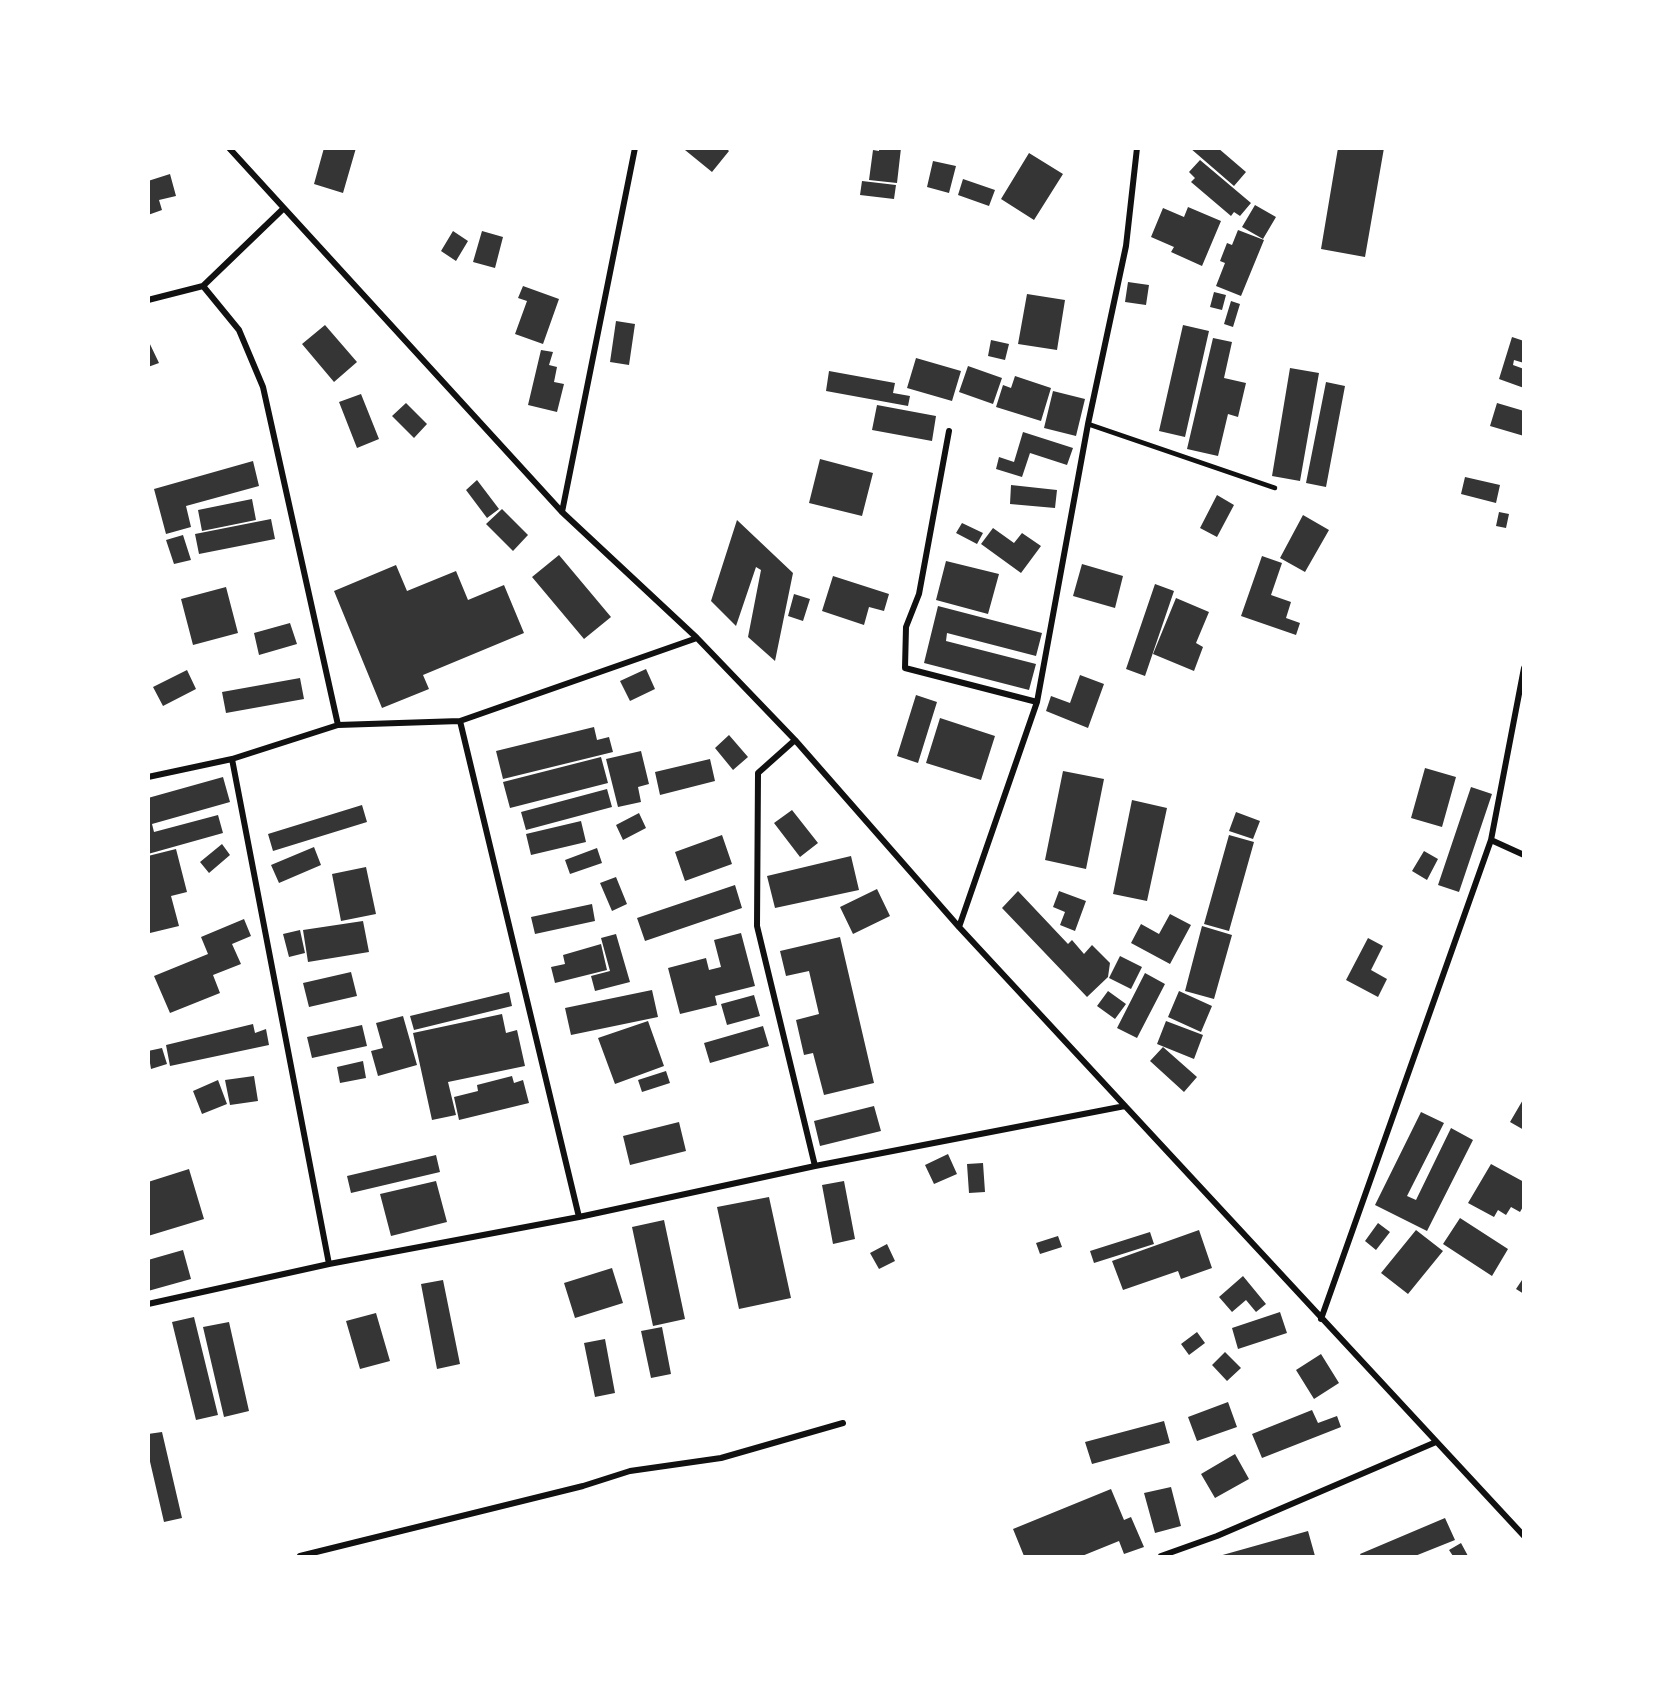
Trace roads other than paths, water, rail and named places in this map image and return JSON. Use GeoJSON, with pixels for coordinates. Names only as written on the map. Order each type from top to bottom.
{"type":"FeatureCollection","features":[{"type":"Feature","properties":{"kind":"street"},"geometry":{"type":"LineString","coordinates":[[229,148],[562,512],[697,638],[795,740],[958,927],[1524,1536]]}},
{"type":"Feature","properties":{"kind":"street"},"geometry":{"type":"LineString","coordinates":[[562,512],[635,148]]}},
{"type":"Feature","properties":{"kind":"street"},"geometry":{"type":"LineString","coordinates":[[958,927],[1037,702],[1088,424],[1126,246],[1136,149]]}},
{"type":"Feature","properties":{"kind":"street"},"geometry":{"type":"LineString","coordinates":[[148,300],[203,286],[284,208]]}},
{"type":"Feature","properties":{"kind":"street"},"geometry":{"type":"LineString","coordinates":[[203,286],[239,330],[263,387],[338,725]]}},
{"type":"Feature","properties":{"kind":"street"},"geometry":{"type":"LineString","coordinates":[[949,431],[919,594],[906,627],[905,668],[1037,702]]}},
{"type":"Feature","properties":{"kind":"street"},"geometry":{"type":"LineString","coordinates":[[148,777],[232,759],[338,725],[460,721],[697,638]]}},
{"type":"Feature","properties":{"kind":"street"},"geometry":{"type":"LineString","coordinates":[[1321,1319],[1491,840],[1524,668]]}},
{"type":"Feature","properties":{"kind":"street"},"geometry":{"type":"LineString","coordinates":[[460,721],[579,1217]]}},
{"type":"Feature","properties":{"kind":"street"},"geometry":{"type":"LineString","coordinates":[[795,740],[758,773],[757,926],[815,1166]]}},
{"type":"Feature","properties":{"kind":"street"},"geometry":{"type":"LineString","coordinates":[[232,759],[329,1264]]}},
{"type":"Feature","properties":{"kind":"street"},"geometry":{"type":"LineString","coordinates":[[1491,840],[1524,855]]}},
{"type":"Feature","properties":{"kind":"street"},"geometry":{"type":"LineString","coordinates":[[148,1304],[329,1264],[579,1217],[815,1166],[1125,1106]]}},
{"type":"Feature","properties":{"kind":"street"},"geometry":{"type":"LineString","coordinates":[[300,1557],[583,1486],[630,1471],[721,1458],[843,1423]]}},
{"type":"Feature","properties":{"kind":"street"},"geometry":{"type":"LineString","coordinates":[[1161,1557],[1217,1536],[1436,1442]]}},
{"type":"Feature","properties":{"kind":"lane"},"geometry":{"type":"LineString","coordinates":[[1088,424],[1275,488]]}}]}
